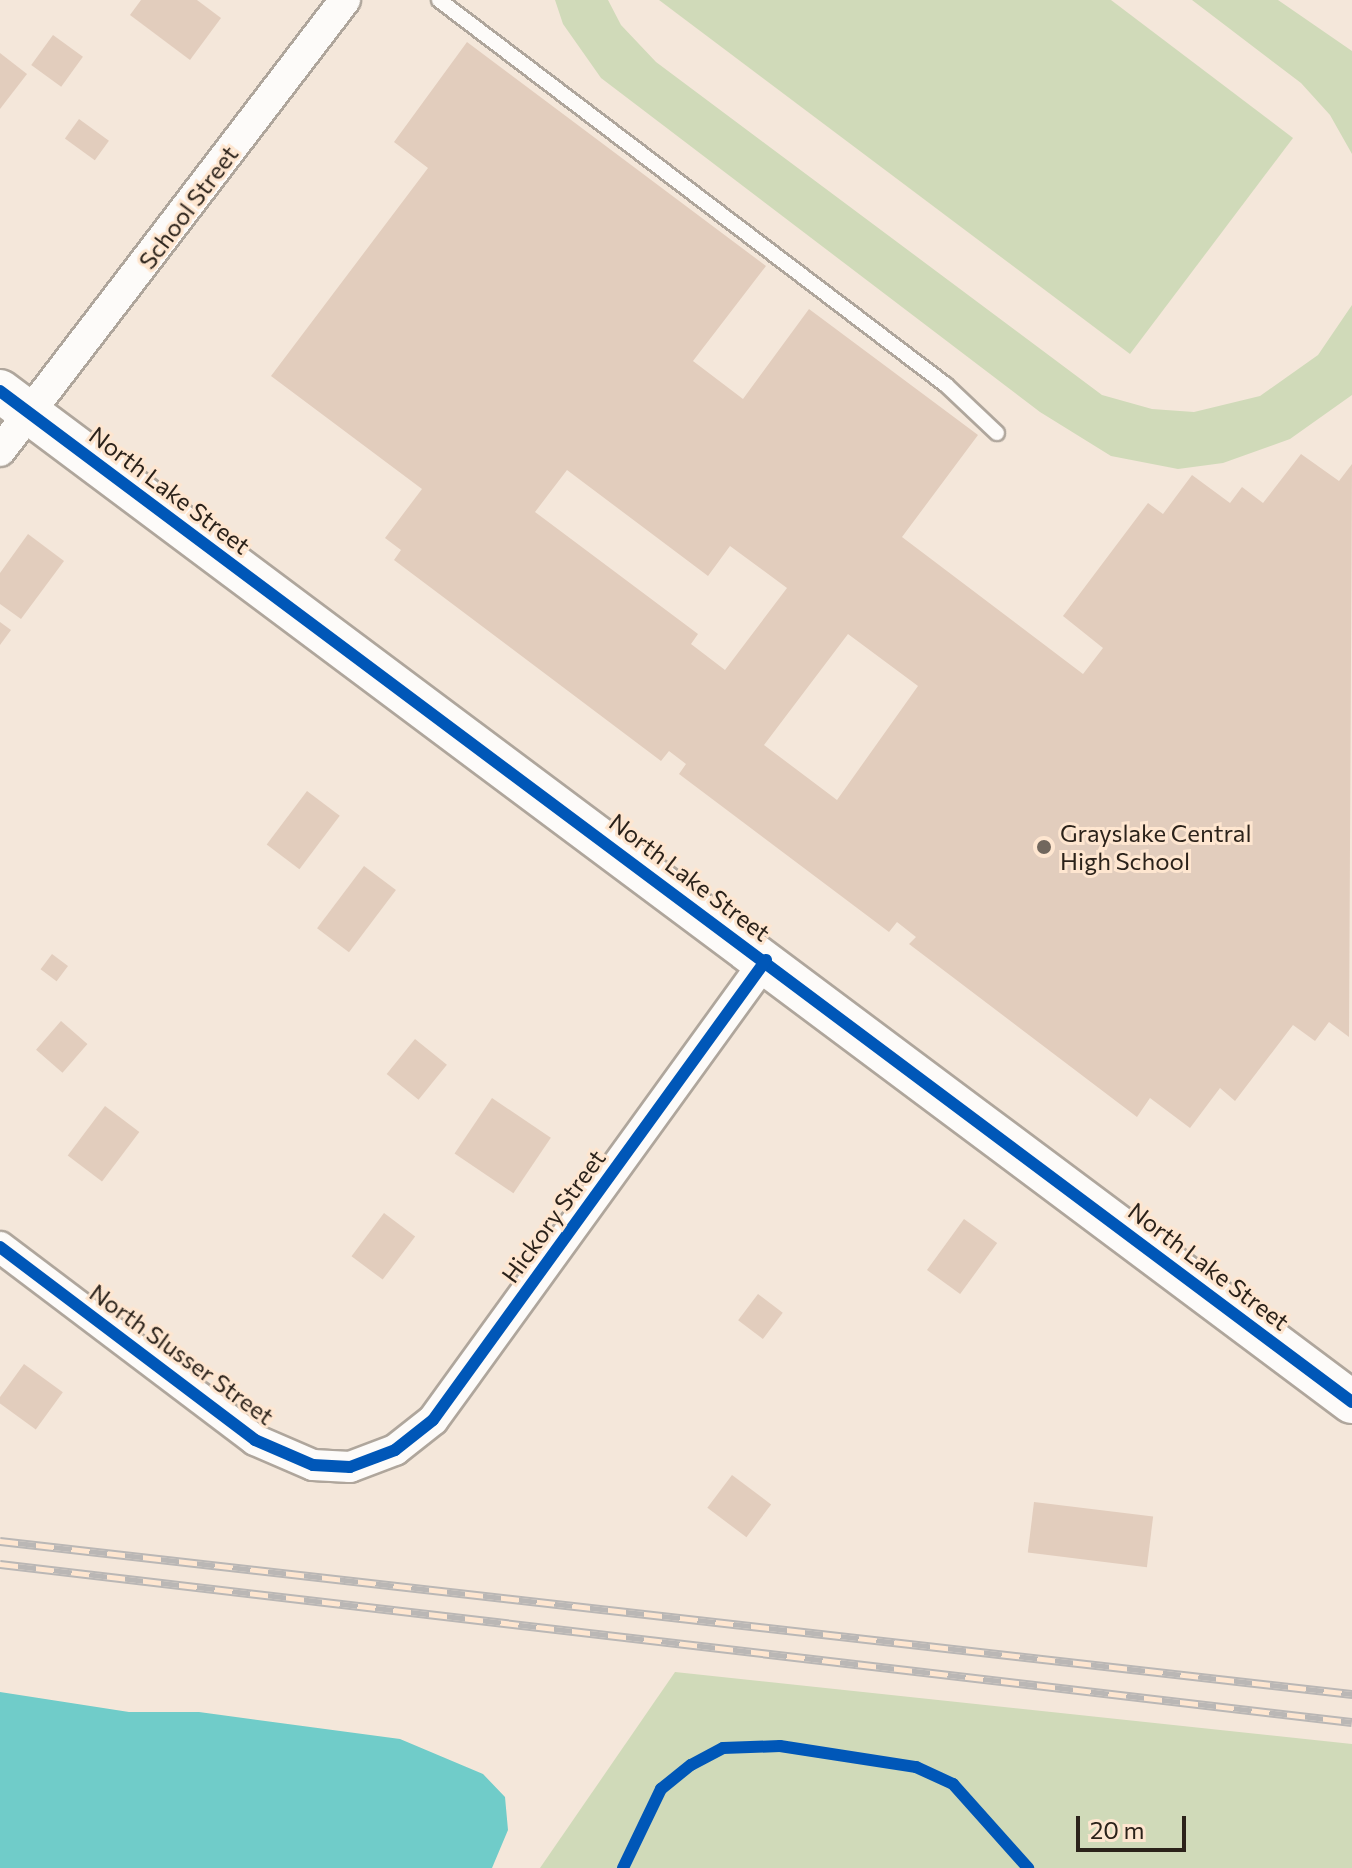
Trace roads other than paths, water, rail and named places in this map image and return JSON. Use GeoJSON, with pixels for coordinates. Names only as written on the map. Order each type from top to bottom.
{"type":"FeatureCollection","features":[{"type":"Feature","properties":{"kind":"street","name":"School Street"},"geometry":{"type":"LineString","coordinates":[[0,451],[15,402],[345,0]]}},
{"type":"Feature","properties":{"kind":"street","name":"North Lake Street"},"geometry":{"type":"LineString","coordinates":[[15,402],[766,960],[1352,1402]]}},
{"type":"Feature","properties":{"kind":"street","name":"Hickory Street"},"geometry":{"type":"LineString","coordinates":[[350,1467],[395,1450],[433,1420],[766,960]]}},
{"type":"Feature","properties":{"kind":"street","name":"North Slusser Street"},"geometry":{"type":"LineString","coordinates":[[0,1247],[255,1440],[313,1465],[350,1467]]}},
{"type":"Feature","properties":{"kind":"lane"},"geometry":{"type":"LineString","coordinates":[[439,0],[946,385],[997,433]]}},
{"type":"Feature","properties":{"kind":"water"},"geometry":{"type":"Polygon","coordinates":[[[0,1692],[129,1712],[199,1712],[400,1739],[483,1774],[505,1797],[508,1830],[492,1868],[0,1868],[0,1692]]]}},
{"type":"Feature","properties":{"kind":"railway"},"geometry":{"type":"LineString","coordinates":[[0,1541],[1352,1694]]}},
{"type":"Feature","properties":{"kind":"railway"},"geometry":{"type":"LineString","coordinates":[[0,1564],[1352,1722]]}},
{"type":"Feature","properties":{"kind":"place","name":"Grayslake Central High School"},"geometry":{"type":"Point","coordinates":[1044,847]}}]}
